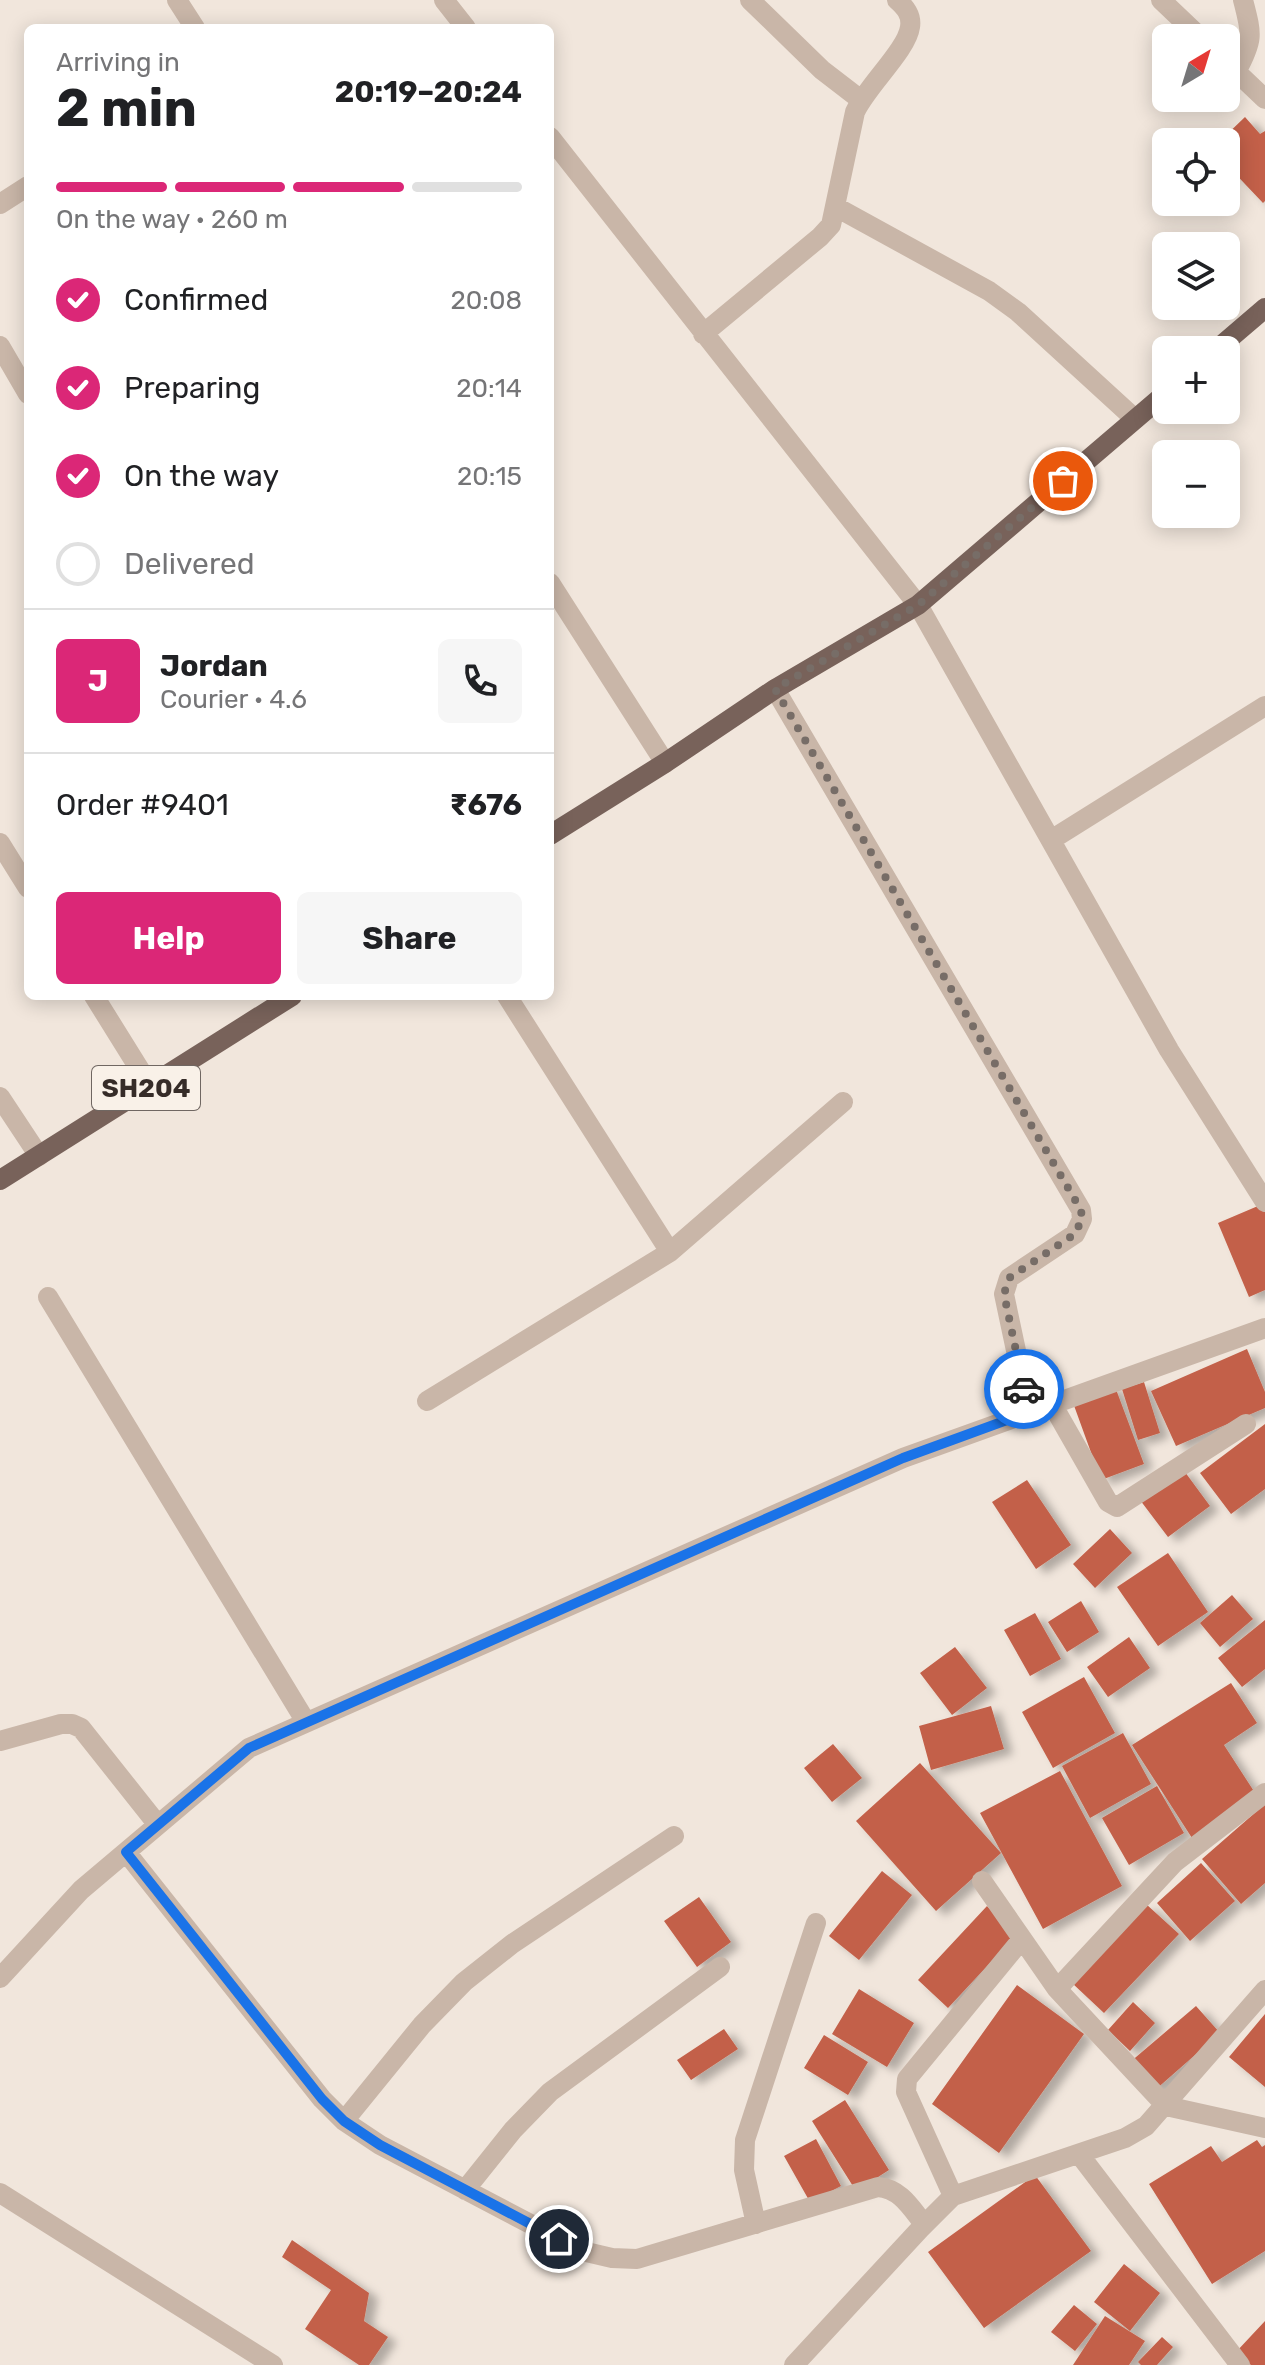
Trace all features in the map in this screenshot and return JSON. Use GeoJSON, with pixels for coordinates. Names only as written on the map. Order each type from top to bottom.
{"type":"FeatureCollection","features":[{"type":"Feature","properties":{"kind":"main road"},"geometry":{"type":"LineString","coordinates":[[1232,336],[1265,308]]}},
{"type":"Feature","properties":{"kind":"main road"},"geometry":{"type":"LineString","coordinates":[[554,832],[775,689],[918,605],[1152,405]]}},
{"type":"Feature","properties":{"kind":"main road","name":"SH204"},"geometry":{"type":"LineString","coordinates":[[0,1180],[286,1000]]}},
{"type":"Feature","properties":{"kind":"street"},"geometry":{"type":"LineString","coordinates":[[177,0],[192,24]]}},
{"type":"Feature","properties":{"kind":"street"},"geometry":{"type":"LineString","coordinates":[[444,0],[463,24]]}},
{"type":"Feature","properties":{"kind":"street"},"geometry":{"type":"LineString","coordinates":[[750,0],[822,70],[861,100]]}},
{"type":"Feature","properties":{"kind":"street"},"geometry":{"type":"LineString","coordinates":[[703,334],[831,225],[850,130],[861,100],[907,38],[911,25],[909,15],[897,0]]}},
{"type":"Feature","properties":{"kind":"street"},"geometry":{"type":"LineString","coordinates":[[1161,0],[1186,24]]}},
{"type":"Feature","properties":{"kind":"street"},"geometry":{"type":"LineString","coordinates":[[1240,59],[1247,52],[1251,33],[1243,0]]}},
{"type":"Feature","properties":{"kind":"street"},"geometry":{"type":"LineString","coordinates":[[1240,75],[1265,99]]}},
{"type":"Feature","properties":{"kind":"street"},"geometry":{"type":"LineString","coordinates":[[554,142],[918,605],[1169,1050],[1265,1202]]}},
{"type":"Feature","properties":{"kind":"street"},"geometry":{"type":"LineString","coordinates":[[0,204],[24,189]]}},
{"type":"Feature","properties":{"kind":"street"},"geometry":{"type":"LineString","coordinates":[[836,207],[989,291],[1018,312],[1135,419]]}},
{"type":"Feature","properties":{"kind":"street"},"geometry":{"type":"LineString","coordinates":[[0,346],[24,387]]}},
{"type":"Feature","properties":{"kind":"street"},"geometry":{"type":"LineString","coordinates":[[554,589],[665,763]]}},
{"type":"Feature","properties":{"kind":"street"},"geometry":{"type":"LineString","coordinates":[[775,689],[1081,1210],[1082,1219],[1075,1234],[1009,1278],[1005,1285],[1004,1294],[1029,1412]]}},
{"type":"Feature","properties":{"kind":"street"},"geometry":{"type":"LineString","coordinates":[[1051,840],[1265,706]]}},
{"type":"Feature","properties":{"kind":"street"},"geometry":{"type":"LineString","coordinates":[[0,843],[24,882]]}},
{"type":"Feature","properties":{"kind":"street"},"geometry":{"type":"LineString","coordinates":[[96,1000],[150,1086]]}},
{"type":"Feature","properties":{"kind":"street"},"geometry":{"type":"LineString","coordinates":[[510,1000],[670,1252]]}},
{"type":"Feature","properties":{"kind":"street"},"geometry":{"type":"LineString","coordinates":[[0,1097],[39,1156]]}},
{"type":"Feature","properties":{"kind":"street"},"geometry":{"type":"LineString","coordinates":[[427,1401],[670,1252],[843,1102]]}},
{"type":"Feature","properties":{"kind":"street"},"geometry":{"type":"LineString","coordinates":[[48,1297],[306,1722]]}},
{"type":"Feature","properties":{"kind":"street"},"geometry":{"type":"LineString","coordinates":[[0,1978],[81,1890],[249,1748],[903,1458],[1265,1328]]}},
{"type":"Feature","properties":{"kind":"street"},"geometry":{"type":"LineString","coordinates":[[1052,1404],[1108,1502],[1117,1507],[1246,1424]]}},
{"type":"Feature","properties":{"kind":"street"},"geometry":{"type":"LineString","coordinates":[[0,1741],[61,1724],[81,1728],[158,1825]]}},
{"type":"Feature","properties":{"kind":"street"},"geometry":{"type":"LineString","coordinates":[[1057,1989],[1175,1862],[1265,1793]]}},
{"type":"Feature","properties":{"kind":"street"},"geometry":{"type":"LineString","coordinates":[[344,2121],[422,2025],[464,1982],[512,1944],[674,1836]]}},
{"type":"Feature","properties":{"kind":"street"},"geometry":{"type":"LineString","coordinates":[[126,1852],[322,2099],[344,2121],[380,2145],[582,2251],[612,2258],[637,2259],[878,2187],[898,2193],[924,2224]]}},
{"type":"Feature","properties":{"kind":"street"},"geometry":{"type":"LineString","coordinates":[[982,1881],[1057,1989],[1166,2106],[1265,2128]]}},
{"type":"Feature","properties":{"kind":"street"},"geometry":{"type":"LineString","coordinates":[[756,2224],[744,2170],[745,2140],[816,1923]]}},
{"type":"Feature","properties":{"kind":"street"},"geometry":{"type":"LineString","coordinates":[[953,2196],[906,2092],[907,2079],[1022,1939]]}},
{"type":"Feature","properties":{"kind":"street"},"geometry":{"type":"LineString","coordinates":[[465,2190],[513,2130],[550,2092],[720,1967]]}},
{"type":"Feature","properties":{"kind":"street"},"geometry":{"type":"LineString","coordinates":[[794,2365],[953,2196],[1125,2138],[1146,2126],[1265,1990]]}},
{"type":"Feature","properties":{"kind":"street"},"geometry":{"type":"LineString","coordinates":[[1079,2154],[1240,2365]]}},
{"type":"Feature","properties":{"kind":"street"},"geometry":{"type":"LineString","coordinates":[[0,2193],[273,2365]]}},
{"type":"Feature","properties":{"kind":"building"},"geometry":{"type":"Polygon","coordinates":[[[1245,117],[1260,134],[1265,131],[1263,203],[1240,179],[1240,128],[1234,128],[1245,117]]]}},
{"type":"Feature","properties":{"kind":"building"},"geometry":{"type":"Polygon","coordinates":[[[1265,1203],[1265,1290],[1249,1297],[1218,1223],[1265,1203]]]}},
{"type":"Feature","properties":{"kind":"building"},"geometry":{"type":"Polygon","coordinates":[[[1247,1349],[1265,1392],[1265,1408],[1176,1446],[1151,1391],[1247,1349]]]}},
{"type":"Feature","properties":{"kind":"building"},"geometry":{"type":"Polygon","coordinates":[[[1144,1382],[1160,1433],[1138,1440],[1122,1389],[1144,1382]]]}},
{"type":"Feature","properties":{"kind":"building"},"geometry":{"type":"Polygon","coordinates":[[[1114,1384],[1144,1464],[1101,1480],[1072,1400],[1114,1384]]]}},
{"type":"Feature","properties":{"kind":"building"},"geometry":{"type":"Polygon","coordinates":[[[1265,1424],[1265,1489],[1231,1514],[1200,1473],[1265,1424]]]}},
{"type":"Feature","properties":{"kind":"building"},"geometry":{"type":"Polygon","coordinates":[[[1182,1468],[1210,1506],[1168,1537],[1140,1500],[1182,1468]]]}},
{"type":"Feature","properties":{"kind":"building"},"geometry":{"type":"Polygon","coordinates":[[[1027,1480],[1071,1545],[1036,1569],[992,1502],[1027,1480]]]}},
{"type":"Feature","properties":{"kind":"building"},"geometry":{"type":"Polygon","coordinates":[[[1110,1529],[1132,1553],[1095,1588],[1073,1564],[1110,1529]]]}},
{"type":"Feature","properties":{"kind":"building"},"geometry":{"type":"Polygon","coordinates":[[[1168,1553],[1208,1612],[1158,1646],[1117,1587],[1168,1553]]]}},
{"type":"Feature","properties":{"kind":"building"},"geometry":{"type":"Polygon","coordinates":[[[1232,1595],[1253,1619],[1220,1647],[1200,1623],[1232,1595]]]}},
{"type":"Feature","properties":{"kind":"building"},"geometry":{"type":"Polygon","coordinates":[[[1081,1601],[1099,1632],[1067,1652],[1048,1622],[1081,1601]]]}},
{"type":"Feature","properties":{"kind":"building"},"geometry":{"type":"Polygon","coordinates":[[[1035,1613],[1061,1659],[1030,1676],[1004,1630],[1035,1613]]]}},
{"type":"Feature","properties":{"kind":"building"},"geometry":{"type":"Polygon","coordinates":[[[1265,1620],[1265,1669],[1242,1687],[1218,1658],[1265,1620]]]}},
{"type":"Feature","properties":{"kind":"building"},"geometry":{"type":"Polygon","coordinates":[[[1129,1637],[1150,1668],[1108,1697],[1087,1667],[1129,1637]]]}},
{"type":"Feature","properties":{"kind":"building"},"geometry":{"type":"Polygon","coordinates":[[[955,1647],[987,1688],[952,1715],[920,1673],[955,1647]]]}},
{"type":"Feature","properties":{"kind":"building"},"geometry":{"type":"Polygon","coordinates":[[[1084,1677],[1115,1733],[1053,1768],[1022,1712],[1084,1677]]]}},
{"type":"Feature","properties":{"kind":"building"},"geometry":{"type":"Polygon","coordinates":[[[1231,1683],[1257,1723],[1224,1745],[1257,1796],[1192,1838],[1132,1745],[1231,1683]]]}},
{"type":"Feature","properties":{"kind":"building"},"geometry":{"type":"Polygon","coordinates":[[[991,1706],[1004,1749],[931,1770],[919,1726],[991,1706]]]}},
{"type":"Feature","properties":{"kind":"building"},"geometry":{"type":"Polygon","coordinates":[[[1123,1733],[1151,1784],[1090,1818],[1062,1766],[1123,1733]]]}},
{"type":"Feature","properties":{"kind":"building"},"geometry":{"type":"Polygon","coordinates":[[[833,1744],[862,1778],[832,1802],[804,1768],[833,1744]]]}},
{"type":"Feature","properties":{"kind":"building"},"geometry":{"type":"Polygon","coordinates":[[[920,1763],[1001,1853],[936,1911],[856,1821],[920,1763]]]}},
{"type":"Feature","properties":{"kind":"building"},"geometry":{"type":"Polygon","coordinates":[[[1060,1771],[1122,1886],[1043,1929],[980,1813],[1060,1771]]]}},
{"type":"Feature","properties":{"kind":"building"},"geometry":{"type":"Polygon","coordinates":[[[1157,1786],[1184,1833],[1129,1865],[1102,1818],[1157,1786]]]}},
{"type":"Feature","properties":{"kind":"building"},"geometry":{"type":"Polygon","coordinates":[[[1265,1804],[1265,1883],[1241,1904],[1202,1859],[1265,1804]]]}},
{"type":"Feature","properties":{"kind":"building"},"geometry":{"type":"Polygon","coordinates":[[[1201,1863],[1235,1901],[1190,1941],[1157,1903],[1201,1863]]]}},
{"type":"Feature","properties":{"kind":"building"},"geometry":{"type":"Polygon","coordinates":[[[882,1871],[912,1895],[859,1960],[829,1936],[882,1871]]]}},
{"type":"Feature","properties":{"kind":"building"},"geometry":{"type":"Polygon","coordinates":[[[699,1897],[731,1942],[697,1967],[664,1921],[699,1897]]]}},
{"type":"Feature","properties":{"kind":"building"},"geometry":{"type":"Polygon","coordinates":[[[1146,1904],[1179,1934],[1104,2013],[1072,1983],[1146,1904]]]}},
{"type":"Feature","properties":{"kind":"building"},"geometry":{"type":"Polygon","coordinates":[[[987,1906],[1016,1935],[948,2008],[918,1980],[987,1906]]]}},
{"type":"Feature","properties":{"kind":"building"},"geometry":{"type":"Polygon","coordinates":[[[1017,1985],[1084,2034],[999,2153],[932,2104],[1017,1985]]]}},
{"type":"Feature","properties":{"kind":"building"},"geometry":{"type":"Polygon","coordinates":[[[859,1989],[914,2023],[887,2067],[832,2034],[859,1989]]]}},
{"type":"Feature","properties":{"kind":"building"},"geometry":{"type":"Polygon","coordinates":[[[1133,2002],[1155,2023],[1130,2051],[1108,2030],[1133,2002]]]}},
{"type":"Feature","properties":{"kind":"building"},"geometry":{"type":"Polygon","coordinates":[[[1196,2006],[1220,2033],[1154,2091],[1129,2063],[1196,2006]]]}},
{"type":"Feature","properties":{"kind":"building"},"geometry":{"type":"Polygon","coordinates":[[[1265,2014],[1265,2087],[1229,2057],[1265,2014]]]}},
{"type":"Feature","properties":{"kind":"building"},"geometry":{"type":"Polygon","coordinates":[[[724,2029],[738,2049],[691,2080],[677,2060],[724,2029]]]}},
{"type":"Feature","properties":{"kind":"building"},"geometry":{"type":"Polygon","coordinates":[[[824,2035],[868,2062],[848,2095],[804,2068],[824,2035]]]}},
{"type":"Feature","properties":{"kind":"building"},"geometry":{"type":"Polygon","coordinates":[[[845,2100],[889,2170],[856,2191],[812,2121],[845,2100]]]}},
{"type":"Feature","properties":{"kind":"building"},"geometry":{"type":"Polygon","coordinates":[[[816,2139],[841,2186],[810,2202],[784,2156],[816,2139]]]}},
{"type":"Feature","properties":{"kind":"building"},"geometry":{"type":"Polygon","coordinates":[[[1257,2140],[1262,2147],[1265,2145],[1265,2251],[1212,2284],[1149,2184],[1211,2146],[1222,2162],[1257,2140]]]}},
{"type":"Feature","properties":{"kind":"building"},"geometry":{"type":"Polygon","coordinates":[[[1035,2175],[1091,2251],[984,2328],[928,2252],[1035,2175]]]}},
{"type":"Feature","properties":{"kind":"building"},"geometry":{"type":"Polygon","coordinates":[[[292,2240],[369,2293],[364,2321],[388,2337],[369,2365],[359,2365],[305,2329],[331,2290],[282,2257],[292,2240]]]}},
{"type":"Feature","properties":{"kind":"building"},"geometry":{"type":"Polygon","coordinates":[[[1124,2264],[1160,2293],[1130,2331],[1094,2302],[1124,2264]]]}},
{"type":"Feature","properties":{"kind":"building"},"geometry":{"type":"Polygon","coordinates":[[[1074,2305],[1097,2324],[1075,2351],[1051,2332],[1074,2305]]]}},
{"type":"Feature","properties":{"kind":"building"},"geometry":{"type":"Polygon","coordinates":[[[1105,2316],[1145,2341],[1129,2365],[1073,2365],[1105,2316]]]}},
{"type":"Feature","properties":{"kind":"building"},"geometry":{"type":"Polygon","coordinates":[[[1265,2321],[1265,2365],[1251,2365],[1236,2352],[1265,2321]]]}},
{"type":"Feature","properties":{"kind":"building"},"geometry":{"type":"Polygon","coordinates":[[[1162,2337],[1173,2347],[1157,2365],[1141,2365],[1138,2362],[1162,2337]]]}},
{"type":"Feature","properties":{"kind":"way so far"},"geometry":{"type":"LineString","coordinates":[[1024,1389],[1004,1294],[1005,1285],[1009,1278],[1075,1234],[1082,1219],[1081,1210],[775,689],[918,605],[1063,481]]}},
{"type":"Feature","properties":{"kind":"route"},"geometry":{"type":"LineString","coordinates":[[559,2239],[380,2145],[344,2121],[322,2099],[126,1852],[249,1748],[903,1458],[1029,1412],[1024,1389]]}}]}
